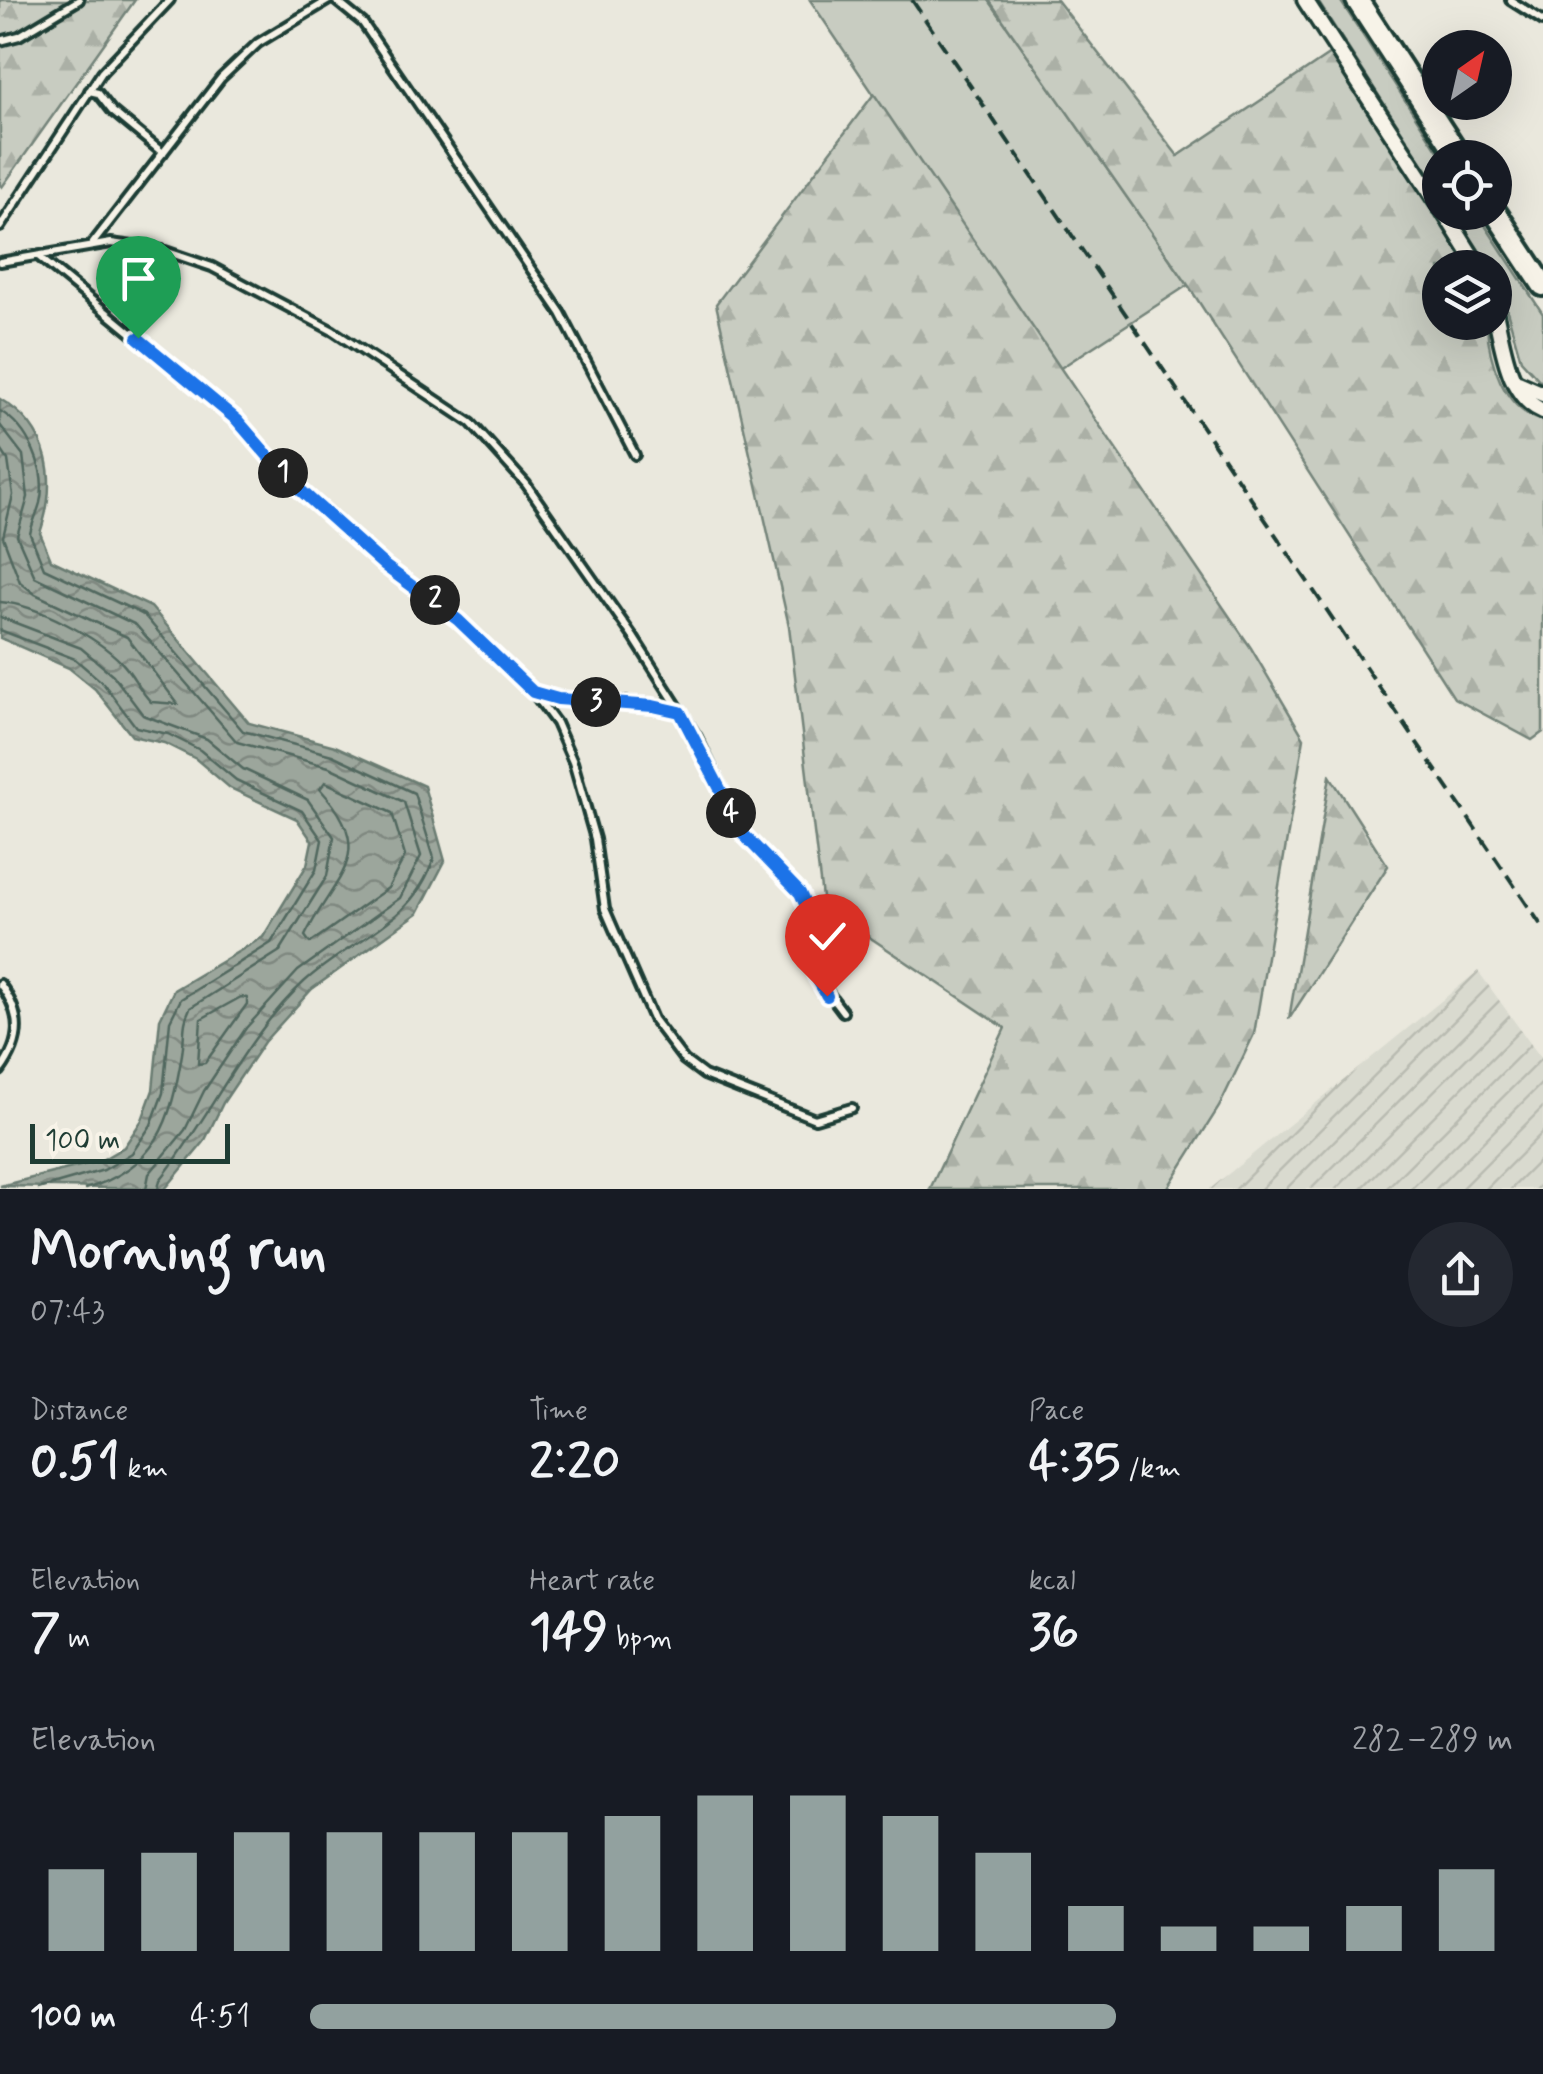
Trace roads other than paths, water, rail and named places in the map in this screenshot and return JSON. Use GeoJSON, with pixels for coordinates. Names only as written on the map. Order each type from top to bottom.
{"type":"FeatureCollection","features":[{"type":"Feature","properties":{"kind":"main road"},"geometry":{"type":"LineString","coordinates":[[1357,0],[1448,140]]}},
{"type":"Feature","properties":{"kind":"main road"},"geometry":{"type":"LineString","coordinates":[[1507,230],[1543,285]]}},
{"type":"Feature","properties":{"kind":"street"},"geometry":{"type":"LineString","coordinates":[[1305,0],[1422,179]]}},
{"type":"Feature","properties":{"kind":"street"},"geometry":{"type":"LineString","coordinates":[[1502,340],[1511,375],[1526,400],[1543,411]]}},
{"type":"Feature","properties":{"kind":"street"},"geometry":{"type":"LineString","coordinates":[[1511,375],[1524,388],[1543,394]]}},
{"type":"Feature","properties":{"kind":"lane"},"geometry":{"type":"LineString","coordinates":[[0,41],[19,36],[79,0]]}},
{"type":"Feature","properties":{"kind":"lane"},"geometry":{"type":"LineString","coordinates":[[0,227],[89,91],[170,0]]}},
{"type":"Feature","properties":{"kind":"lane"},"geometry":{"type":"LineString","coordinates":[[92,243],[222,78],[258,43],[332,0],[363,23],[562,313],[635,456]]}},
{"type":"Feature","properties":{"kind":"lane"},"geometry":{"type":"LineString","coordinates":[[1510,0],[1543,22]]}},
{"type":"Feature","properties":{"kind":"lane"},"geometry":{"type":"LineString","coordinates":[[89,91],[98,93],[112,111],[163,152]]}},
{"type":"Feature","properties":{"kind":"lane"},"geometry":{"type":"LineString","coordinates":[[0,262],[92,243],[162,250],[226,273],[333,330],[471,423],[526,484],[634,638],[680,712],[744,835],[800,893],[810,915],[815,975],[843,1012]]}},
{"type":"Feature","properties":{"kind":"lane"},"geometry":{"type":"LineString","coordinates":[[38,256],[237,420],[288,479],[385,566],[458,620],[533,692],[556,723],[573,762],[595,839],[604,910],[666,1038],[704,1075],[792,1111],[815,1119],[852,1108]]}},
{"type":"Feature","properties":{"kind":"lane"},"geometry":{"type":"LineString","coordinates":[[533,692],[558,699],[653,706],[680,712]]}},
{"type":"Feature","properties":{"kind":"lane"},"geometry":{"type":"LineString","coordinates":[[0,984],[14,1003],[19,1026],[14,1048],[0,1070]]}},
{"type":"Feature","properties":{"kind":"water"},"geometry":{"type":"Polygon","coordinates":[[[0,399],[30,425],[46,457],[49,494],[40,533],[51,560],[151,607],[249,723],[335,746],[424,786],[445,861],[418,913],[312,989],[264,1042],[223,1103],[204,1142],[165,1189],[0,1186],[100,1161],[124,1147],[142,1120],[153,1090],[160,1019],[174,990],[263,937],[307,865],[312,841],[297,819],[230,788],[196,759],[164,743],[132,736],[95,689],[69,668],[0,638],[0,399]]]}},
{"type":"Feature","properties":{"kind":"railway"},"geometry":{"type":"LineString","coordinates":[[912,0],[1543,928]]}}]}
